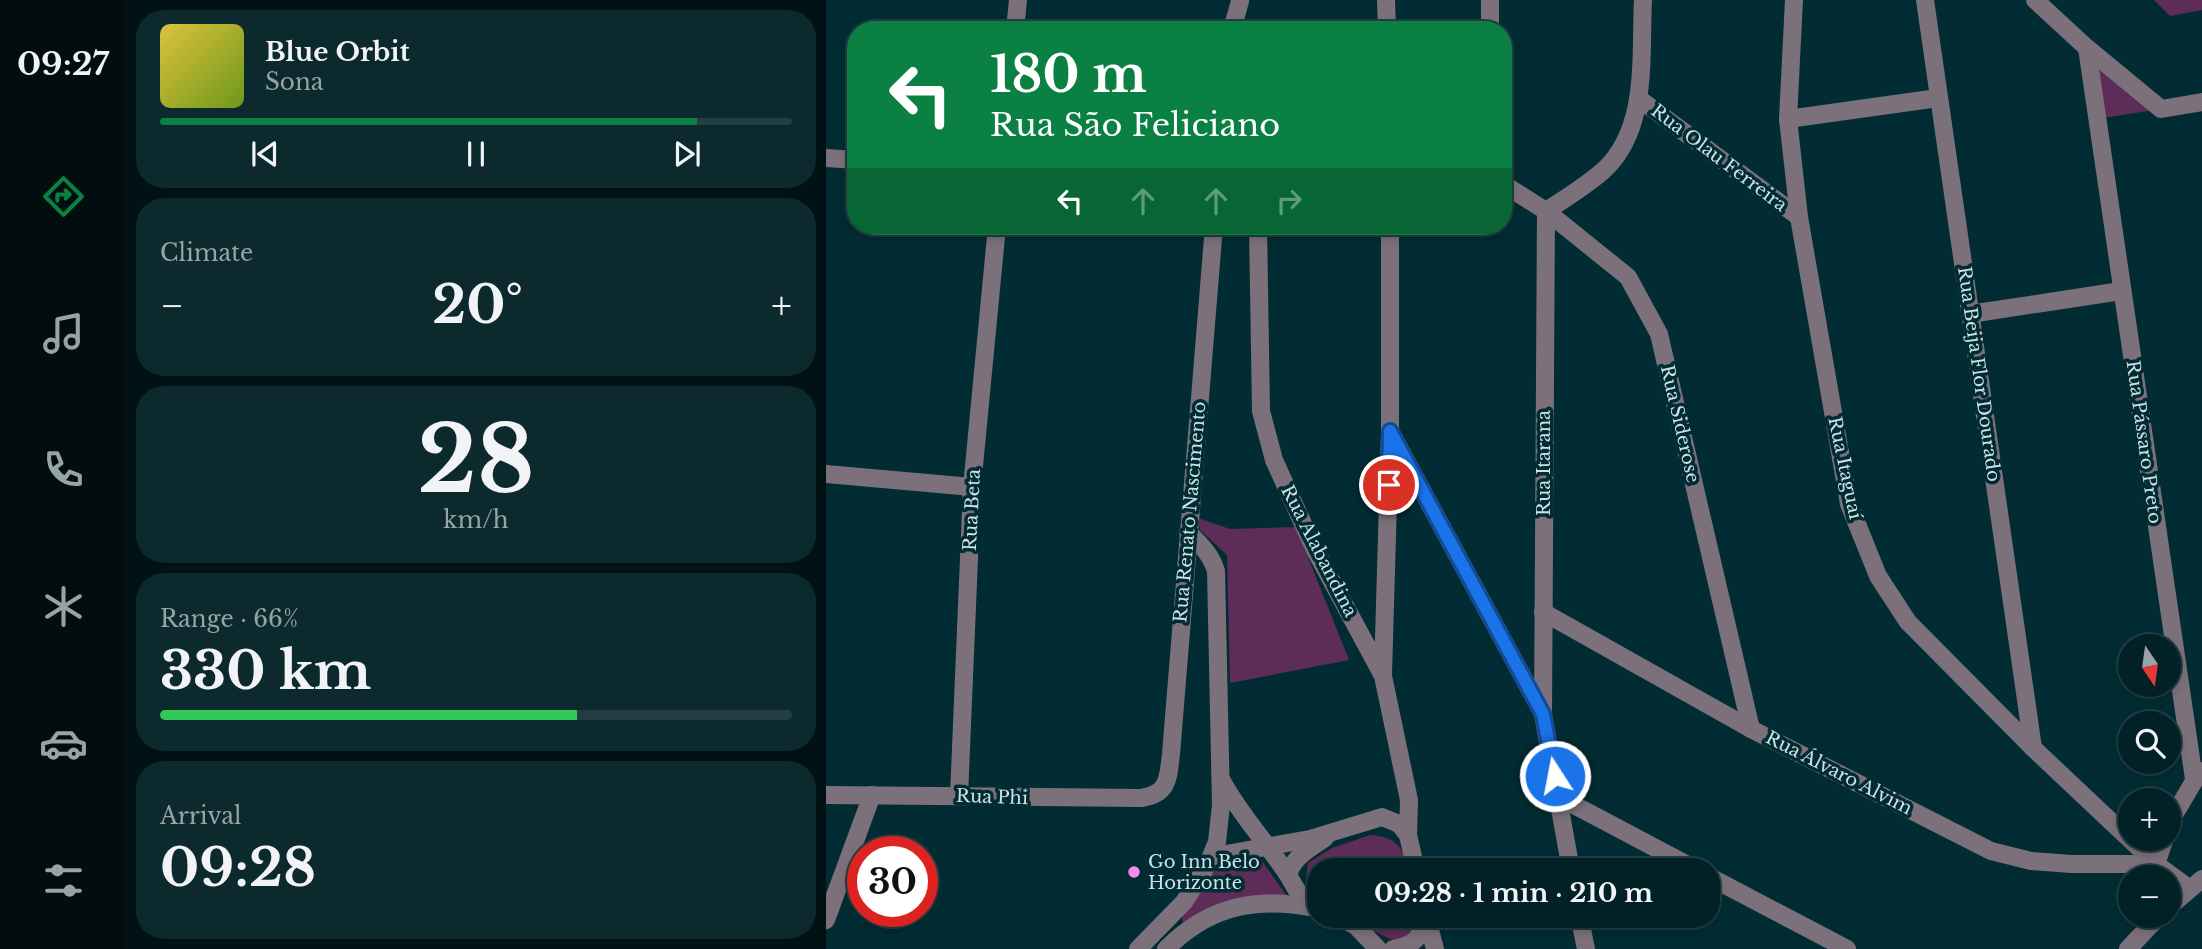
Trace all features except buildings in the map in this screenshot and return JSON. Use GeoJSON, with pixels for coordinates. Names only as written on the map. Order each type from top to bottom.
{"type":"FeatureCollection","features":[{"type":"Feature","properties":{"kind":"street"},"geometry":{"type":"LineString","coordinates":[[1016,21],[1018,0]]}},
{"type":"Feature","properties":{"kind":"street"},"geometry":{"type":"LineString","coordinates":[[1234,21],[1240,0]]}},
{"type":"Feature","properties":{"kind":"street"},"geometry":{"type":"LineString","coordinates":[[1240,0],[1243,21]]}},
{"type":"Feature","properties":{"kind":"street"},"geometry":{"type":"LineString","coordinates":[[1385,0],[1386,21]]}},
{"type":"Feature","properties":{"kind":"street"},"geometry":{"type":"LineString","coordinates":[[1490,0],[1490,21]]}},
{"type":"Feature","properties":{"kind":"street"},"geometry":{"type":"LineString","coordinates":[[1546,211],[1605,169],[1618,153],[1631,128],[1639,99],[1643,0]]}},
{"type":"Feature","properties":{"kind":"street","name":"Rua Itaguaí"},"geometry":{"type":"LineString","coordinates":[[1794,0],[1788,118],[1799,217],[1849,504],[1878,576],[1908,622],[2033,748],[2156,864],[2196,884]]}},
{"type":"Feature","properties":{"kind":"street","name":"Rua Beija Flor Dourado"},"geometry":{"type":"LineString","coordinates":[[1925,0],[2033,748]]}},
{"type":"Feature","properties":{"kind":"street"},"geometry":{"type":"LineString","coordinates":[[2035,0],[2087,48],[2161,109],[2202,102]]}},
{"type":"Feature","properties":{"kind":"street","name":"Rua Pássaro Preto"},"geometry":{"type":"LineString","coordinates":[[2087,48],[2121,291],[2198,773],[2181,806]]}},
{"type":"Feature","properties":{"kind":"street"},"geometry":{"type":"LineString","coordinates":[[1788,118],[1938,98]]}},
{"type":"Feature","properties":{"kind":"street","name":"Rua Olau Ferreira"},"geometry":{"type":"LineString","coordinates":[[1639,99],[1799,217]]}},
{"type":"Feature","properties":{"kind":"street"},"geometry":{"type":"LineString","coordinates":[[826,158],[847,159]]}},
{"type":"Feature","properties":{"kind":"street","name":"Rua Siderose"},"geometry":{"type":"LineString","coordinates":[[1512,190],[1546,211],[1628,277],[1659,334],[1751,729]]}},
{"type":"Feature","properties":{"kind":"street","name":"Rua Itarana"},"geometry":{"type":"LineString","coordinates":[[1543,714],[1546,211]]}},
{"type":"Feature","properties":{"kind":"street","name":"Rua Beta"},"geometry":{"type":"LineString","coordinates":[[959,796],[972,488],[996,235]]}},
{"type":"Feature","properties":{"kind":"street","name":"Rua Renato Nascimento"},"geometry":{"type":"LineString","coordinates":[[1158,795],[1168,777],[1171,754],[1213,235]]}},
{"type":"Feature","properties":{"kind":"street","name":"Rua Alabandina"},"geometry":{"type":"LineString","coordinates":[[1258,235],[1261,411],[1274,460],[1315,550],[1383,676],[1409,800],[1408,835],[1413,858]]}},
{"type":"Feature","properties":{"kind":"street"},"geometry":{"type":"LineString","coordinates":[[1383,676],[1390,431],[1390,235]]}},
{"type":"Feature","properties":{"kind":"street"},"geometry":{"type":"LineString","coordinates":[[1970,314],[2121,291]]}},
{"type":"Feature","properties":{"kind":"street"},"geometry":{"type":"LineString","coordinates":[[1390,431],[1543,714],[1569,858]]}},
{"type":"Feature","properties":{"kind":"street"},"geometry":{"type":"LineString","coordinates":[[826,474],[972,488]]}},
{"type":"Feature","properties":{"kind":"street"},"geometry":{"type":"LineString","coordinates":[[1138,949],[1184,902],[1208,864],[1217,842],[1221,821],[1216,571],[1208,553],[1188,532]]}},
{"type":"Feature","properties":{"kind":"street","name":"Rua Álvaro Alvim"},"geometry":{"type":"LineString","coordinates":[[1543,612],[1751,729],[1991,851],[2031,861],[2156,864]]}},
{"type":"Feature","properties":{"kind":"street"},"geometry":{"type":"LineString","coordinates":[[1220,778],[1245,820],[1269,846],[1299,894],[1307,900]]}},
{"type":"Feature","properties":{"kind":"street","name":"Rua Phi"},"geometry":{"type":"LineString","coordinates":[[826,795],[1115,799],[1158,795]]}},
{"type":"Feature","properties":{"kind":"street"},"geometry":{"type":"LineString","coordinates":[[826,920],[872,795]]}},
{"type":"Feature","properties":{"kind":"street"},"geometry":{"type":"LineString","coordinates":[[1559,797],[1674,858]]}},
{"type":"Feature","properties":{"kind":"street"},"geometry":{"type":"LineString","coordinates":[[1208,864],[1226,854],[1334,833],[1382,817],[1392,819],[1408,835]]}},
{"type":"Feature","properties":{"kind":"street"},"geometry":{"type":"LineString","coordinates":[[1288,875],[1290,867],[1297,859],[1334,833]]}},
{"type":"Feature","properties":{"kind":"street"},"geometry":{"type":"LineString","coordinates":[[2156,864],[2160,851]]}},
{"type":"Feature","properties":{"kind":"street"},"geometry":{"type":"LineString","coordinates":[[1720,882],[1847,949]]}},
{"type":"Feature","properties":{"kind":"street"},"geometry":{"type":"LineString","coordinates":[[2181,897],[2196,884]]}},
{"type":"Feature","properties":{"kind":"street"},"geometry":{"type":"LineString","coordinates":[[1166,949],[1198,923],[1244,905],[1280,902],[1307,907]]}},
{"type":"Feature","properties":{"kind":"street"},"geometry":{"type":"LineString","coordinates":[[1358,928],[1374,945],[1391,949],[1408,946],[1420,936],[1423,928]]}},
{"type":"Feature","properties":{"kind":"street"},"geometry":{"type":"LineString","coordinates":[[1429,928],[1435,949]]}},
{"type":"Feature","properties":{"kind":"street"},"geometry":{"type":"LineString","coordinates":[[1582,928],[1586,949]]}},
{"type":"Feature","properties":{"kind":"street"},"geometry":{"type":"LineString","coordinates":[[2129,949],[2148,928]]}},
{"type":"Feature","properties":{"kind":"shaded area"},"geometry":{"type":"Polygon","coordinates":[[[2154,0],[2202,0],[2202,10],[2170,16],[2154,0]]]}},
{"type":"Feature","properties":{"kind":"shaded area"},"geometry":{"type":"Polygon","coordinates":[[[2089,49],[2160,109],[2097,119],[2089,49]]]}},
{"type":"Feature","properties":{"kind":"shaded area"},"geometry":{"type":"Polygon","coordinates":[[[1198,518],[1230,529],[1296,527],[1349,660],[1230,683],[1227,555],[1200,530],[1198,518]]]}},
{"type":"Feature","properties":{"kind":"shaded area"},"geometry":{"type":"Polygon","coordinates":[[[1370,835],[1392,840],[1401,848],[1405,858],[1316,858],[1332,848],[1370,835]]]}},
{"type":"Feature","properties":{"kind":"shaded area"},"geometry":{"type":"Polygon","coordinates":[[[1260,858],[1289,899],[1183,927],[1182,917],[1206,880],[1218,868],[1260,858]]]}},
{"type":"Feature","properties":{"kind":"shaded area"},"geometry":{"type":"Polygon","coordinates":[[[1368,928],[1416,928],[1408,937],[1392,940],[1368,928]]]}},
{"type":"Feature","properties":{"kind":"place","name":"Go Inn Belo Horizonte"},"geometry":{"type":"Point","coordinates":[1134,872]}},
{"type":"Feature","properties":{"kind":"route"},"geometry":{"type":"LineString","coordinates":[[1389,485],[1390,431],[1543,714],[1555,776]]}}]}
